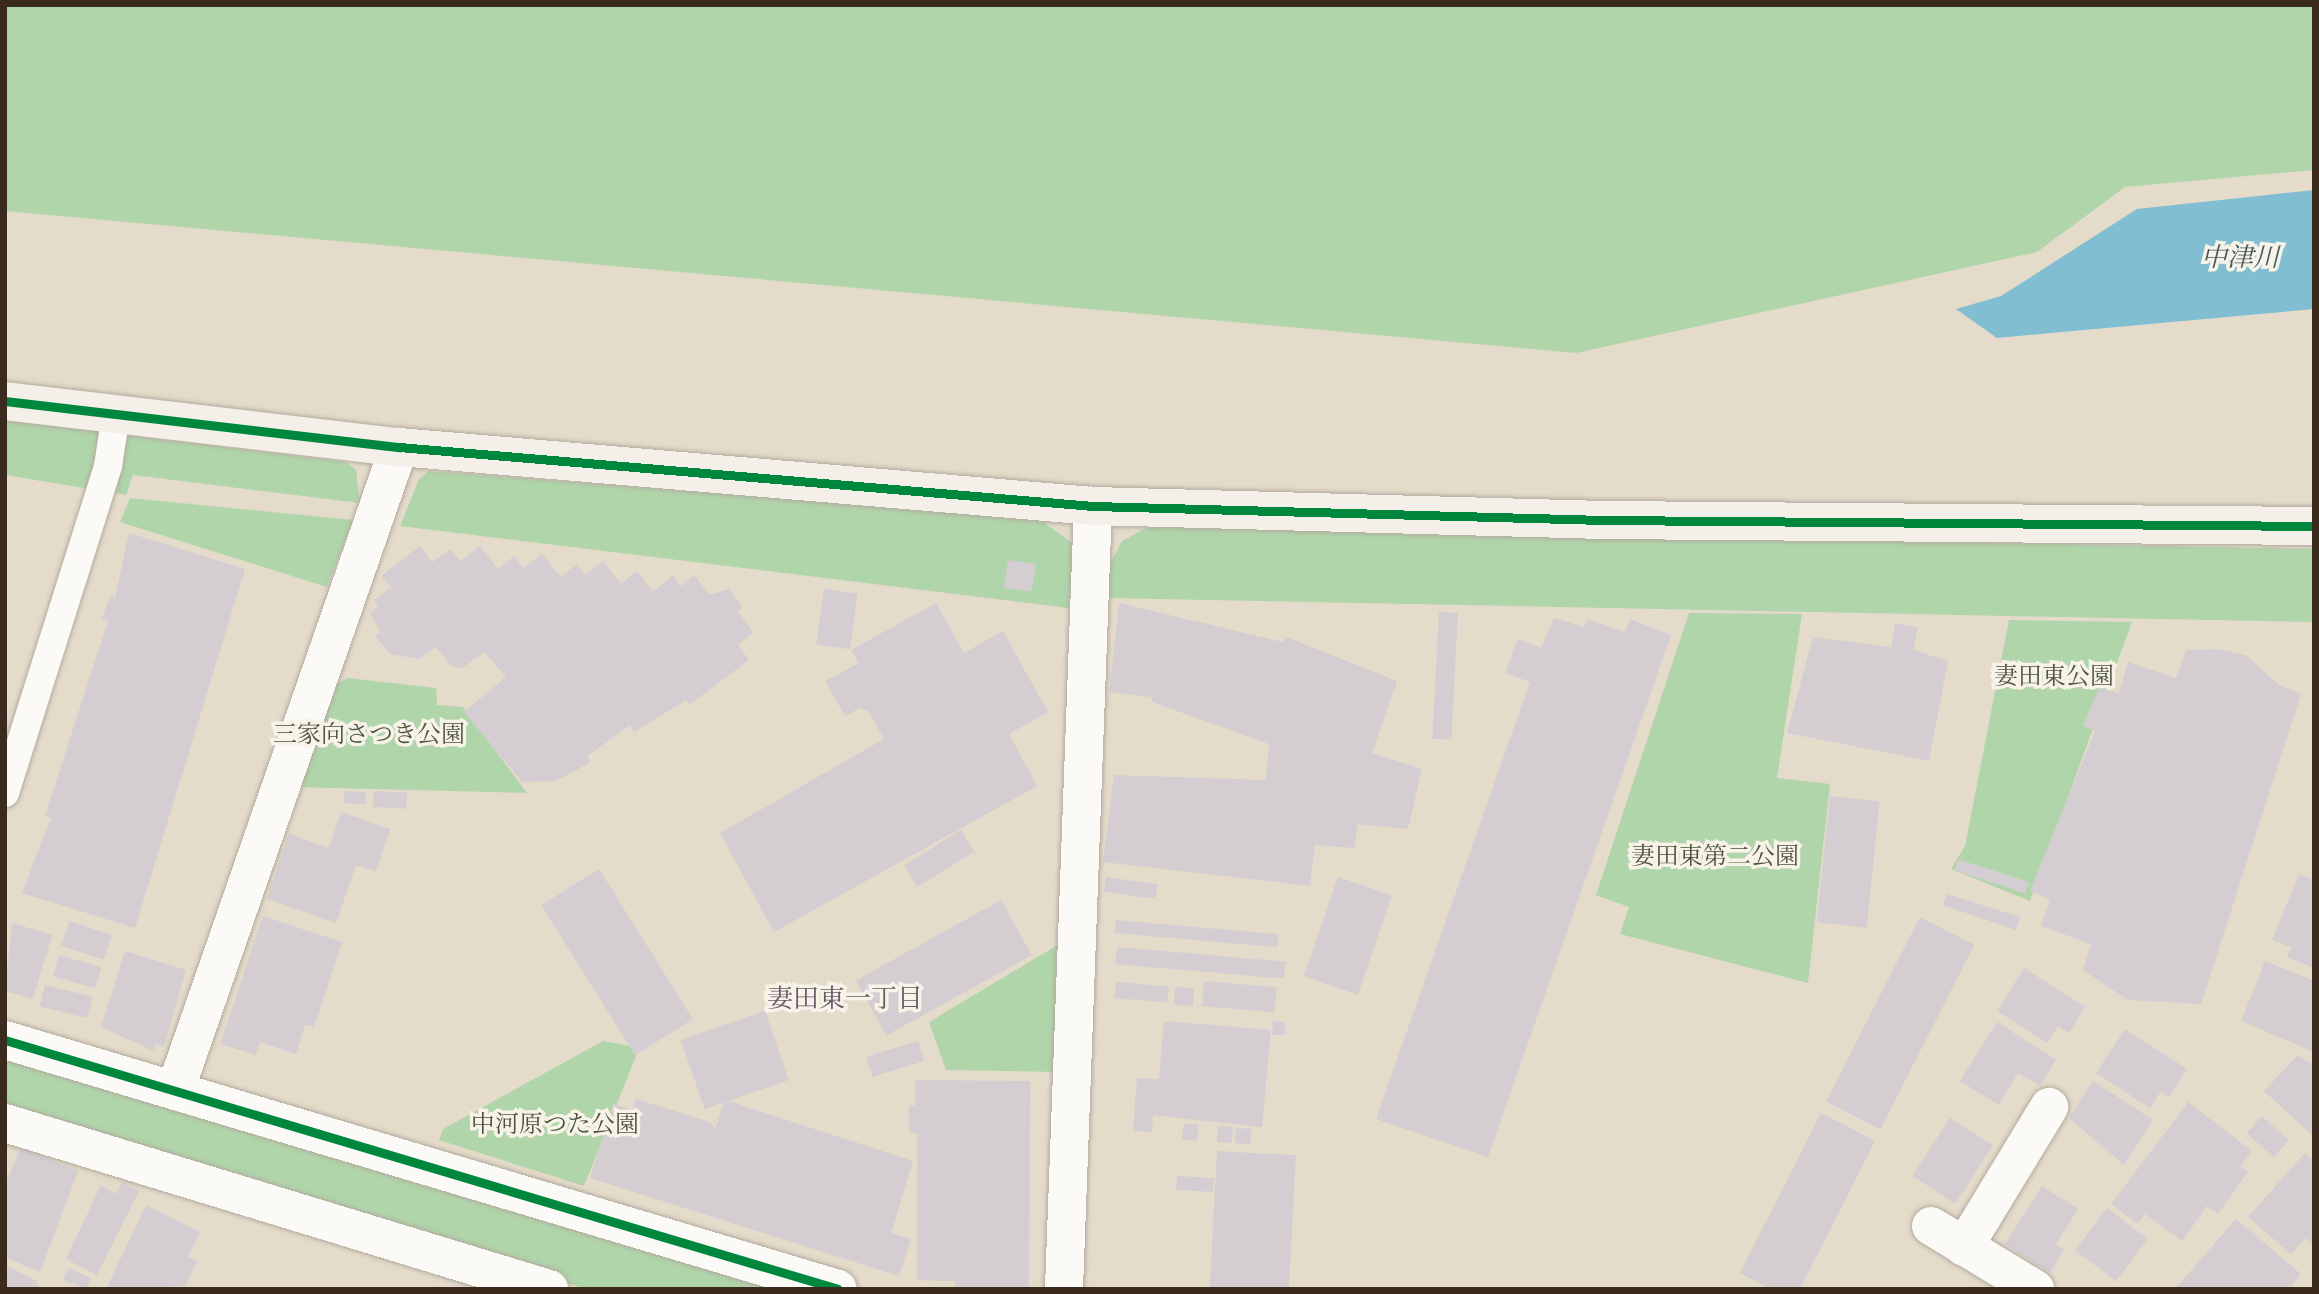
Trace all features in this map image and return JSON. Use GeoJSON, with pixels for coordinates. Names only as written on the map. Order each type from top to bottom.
{"type":"FeatureCollection","features":[{"type":"Feature","properties":{"kind":"street"},"geometry":{"type":"LineString","coordinates":[[5,401],[399,447],[1093,506],[1604,520],[2314,526]]}},
{"type":"Feature","properties":{"kind":"street"},"geometry":{"type":"LineString","coordinates":[[176,1091],[399,447]]}},
{"type":"Feature","properties":{"kind":"street"},"geometry":{"type":"LineString","coordinates":[[1064,1289],[1093,506]]}},
{"type":"Feature","properties":{"kind":"street"},"geometry":{"type":"LineString","coordinates":[[5,1040],[838,1289]]}},
{"type":"Feature","properties":{"kind":"street"},"geometry":{"type":"LineString","coordinates":[[1964,1247],[2049,1107]]}},
{"type":"Feature","properties":{"kind":"street"},"geometry":{"type":"LineString","coordinates":[[5,1123],[550,1289]]}},
{"type":"Feature","properties":{"kind":"street"},"geometry":{"type":"LineString","coordinates":[[1931,1226],[2035,1289]]}},
{"type":"Feature","properties":{"kind":"lane"},"geometry":{"type":"LineString","coordinates":[[5,793],[108,466],[116,414]]}},
{"type":"Feature","properties":{"kind":"green space"},"geometry":{"type":"Polygon","coordinates":[[[5,5],[2314,5],[2314,170],[2125,187],[2037,252],[1576,353],[5,211],[5,5]]]}},
{"type":"Feature","properties":{"kind":"green space"},"geometry":{"type":"Polygon","coordinates":[[[5,420],[345,462],[356,470],[360,503],[133,475],[126,495],[5,475],[5,420]]]}},
{"type":"Feature","properties":{"kind":"green space"},"geometry":{"type":"Polygon","coordinates":[[[429,471],[1038,518],[1075,545],[1069,608],[400,526],[419,479],[429,471]]]}},
{"type":"Feature","properties":{"kind":"green space"},"geometry":{"type":"Polygon","coordinates":[[[130,498],[353,520],[327,587],[120,522],[130,498]]]}},
{"type":"Feature","properties":{"kind":"green space"},"geometry":{"type":"Polygon","coordinates":[[[1150,526],[2314,549],[2314,622],[1105,598],[1110,564],[1122,541],[1150,526]]]}},
{"type":"Feature","properties":{"kind":"green space","name":"妻田東第二公園"},"geometry":{"type":"Polygon","coordinates":[[[1689,613],[1802,614],[1777,778],[1830,784],[1808,983],[1620,934],[1629,907],[1596,895],[1689,613]]]}},
{"type":"Feature","properties":{"kind":"green space","name":"妻田東公園"},"geometry":{"type":"Polygon","coordinates":[[[2009,620],[2132,622],[2030,901],[1951,869],[1965,846],[2009,620]]]}},
{"type":"Feature","properties":{"kind":"green space","name":"三家向さつき公園"},"geometry":{"type":"Polygon","coordinates":[[[348,678],[436,688],[437,705],[463,707],[527,793],[293,787],[327,689],[348,678]]]}},
{"type":"Feature","properties":{"kind":"green space"},"geometry":{"type":"Polygon","coordinates":[[[1061,943],[1057,1072],[946,1070],[929,1022],[1061,943]]]}},
{"type":"Feature","properties":{"kind":"green space","name":"中河原つた公園"},"geometry":{"type":"Polygon","coordinates":[[[603,1041],[630,1046],[636,1056],[584,1186],[439,1140],[443,1129],[603,1041]]]}},
{"type":"Feature","properties":{"kind":"green space"},"geometry":{"type":"Polygon","coordinates":[[[5,1053],[791,1289],[586,1289],[5,1113],[5,1053]]]}},
{"type":"Feature","properties":{"kind":"water","name":"中津川"},"geometry":{"type":"Polygon","coordinates":[[[2314,190],[2314,309],[1997,338],[1956,309],[2001,296],[2137,209],[2314,190]]]}},
{"type":"Feature","properties":{"kind":"building"},"geometry":{"type":"Polygon","coordinates":[[[129,533],[245,569],[135,928],[22,893],[51,818],[45,816],[108,621],[102,619],[110,596],[115,598],[129,533]]]}},
{"type":"Feature","properties":{"kind":"building"},"geometry":{"type":"Polygon","coordinates":[[[420,546],[432,562],[451,549],[460,561],[480,546],[498,569],[514,556],[524,568],[542,553],[561,577],[577,564],[585,575],[603,561],[621,584],[637,571],[653,592],[673,575],[681,586],[694,575],[710,595],[729,589],[742,607],[738,611],[753,633],[738,645],[749,660],[689,705],[686,700],[634,732],[630,725],[587,756],[591,762],[556,781],[522,782],[464,712],[506,677],[484,652],[462,668],[451,666],[436,647],[419,659],[390,654],[375,636],[381,632],[370,614],[378,606],[374,600],[391,587],[381,576],[420,546]]]}},
{"type":"Feature","properties":{"kind":"building"},"geometry":{"type":"Polygon","coordinates":[[[1008,560],[1036,564],[1032,592],[1004,588],[1008,560]]]}},
{"type":"Feature","properties":{"kind":"building"},"geometry":{"type":"Polygon","coordinates":[[[824,589],[858,594],[850,649],[816,644],[824,589]]]}},
{"type":"Feature","properties":{"kind":"building"},"geometry":{"type":"Polygon","coordinates":[[[936,603],[964,653],[1003,631],[1048,712],[1009,734],[1037,786],[774,932],[720,833],[884,739],[869,712],[860,708],[845,716],[825,681],[859,663],[851,650],[936,603]]]}},
{"type":"Feature","properties":{"kind":"building"},"geometry":{"type":"Polygon","coordinates":[[[1119,603],[1283,642],[1286,637],[1397,681],[1372,753],[1422,769],[1408,829],[1358,824],[1354,848],[1315,845],[1310,886],[1103,862],[1114,775],[1266,780],[1269,744],[1152,702],[1152,697],[1109,692],[1119,603]]]}},
{"type":"Feature","properties":{"kind":"building"},"geometry":{"type":"Polygon","coordinates":[[[1439,612],[1458,613],[1451,740],[1432,739],[1439,612]]]}},
{"type":"Feature","properties":{"kind":"building"},"geometry":{"type":"Polygon","coordinates":[[[1554,618],[1584,627],[1587,619],[1625,632],[1630,619],[1671,635],[1488,1157],[1376,1119],[1530,682],[1505,673],[1518,639],[1541,648],[1554,618]]]}},
{"type":"Feature","properties":{"kind":"building"},"geometry":{"type":"Polygon","coordinates":[[[1895,623],[1918,628],[1913,650],[1948,661],[1929,761],[1787,733],[1813,637],[1891,647],[1895,623]]]}},
{"type":"Feature","properties":{"kind":"building"},"geometry":{"type":"Polygon","coordinates":[[[2219,649],[2246,655],[2279,685],[2301,694],[2201,1004],[2128,1000],[2083,970],[2091,944],[2041,926],[2050,900],[2030,891],[2095,731],[2083,726],[2099,688],[2119,693],[2128,662],[2176,678],[2186,650],[2219,649]]]}},
{"type":"Feature","properties":{"kind":"building"},"geometry":{"type":"Polygon","coordinates":[[[344,791],[366,792],[365,804],[343,803],[344,791]]]}},
{"type":"Feature","properties":{"kind":"building"},"geometry":{"type":"Polygon","coordinates":[[[374,791],[407,793],[406,809],[373,807],[374,791]]]}},
{"type":"Feature","properties":{"kind":"building"},"geometry":{"type":"Polygon","coordinates":[[[1830,796],[1880,801],[1866,928],[1817,922],[1830,796]]]}},
{"type":"Feature","properties":{"kind":"building"},"geometry":{"type":"Polygon","coordinates":[[[341,812],[390,829],[376,871],[356,865],[336,923],[267,899],[289,834],[329,848],[341,812]]]}},
{"type":"Feature","properties":{"kind":"building"},"geometry":{"type":"Polygon","coordinates":[[[961,830],[974,851],[917,887],[904,866],[961,830]]]}},
{"type":"Feature","properties":{"kind":"building"},"geometry":{"type":"Polygon","coordinates":[[[1958,859],[2029,882],[2026,894],[1954,870],[1958,859]]]}},
{"type":"Feature","properties":{"kind":"building"},"geometry":{"type":"Polygon","coordinates":[[[599,869],[693,1019],[635,1055],[541,905],[599,869]]]}},
{"type":"Feature","properties":{"kind":"building"},"geometry":{"type":"Polygon","coordinates":[[[2299,874],[2314,880],[2314,968],[2287,957],[2291,947],[2272,940],[2299,874]]]}},
{"type":"Feature","properties":{"kind":"building"},"geometry":{"type":"Polygon","coordinates":[[[1106,877],[1157,884],[1155,899],[1104,892],[1106,877]]]}},
{"type":"Feature","properties":{"kind":"building"},"geometry":{"type":"Polygon","coordinates":[[[1338,877],[1392,896],[1358,995],[1304,976],[1338,877]]]}},
{"type":"Feature","properties":{"kind":"building"},"geometry":{"type":"Polygon","coordinates":[[[1947,894],[2020,917],[2016,930],[1943,905],[1947,894]]]}},
{"type":"Feature","properties":{"kind":"building"},"geometry":{"type":"Polygon","coordinates":[[[1001,900],[1032,955],[886,1036],[856,980],[1001,900]]]}},
{"type":"Feature","properties":{"kind":"building"},"geometry":{"type":"Polygon","coordinates":[[[263,916],[342,942],[314,1027],[305,1025],[296,1054],[260,1042],[256,1055],[220,1044],[263,916]]]}},
{"type":"Feature","properties":{"kind":"building"},"geometry":{"type":"Polygon","coordinates":[[[1920,917],[1974,945],[1880,1129],[1826,1101],[1920,917]]]}},
{"type":"Feature","properties":{"kind":"building"},"geometry":{"type":"Polygon","coordinates":[[[1116,920],[1278,934],[1277,947],[1115,933],[1116,920]]]}},
{"type":"Feature","properties":{"kind":"building"},"geometry":{"type":"Polygon","coordinates":[[[69,921],[112,935],[104,960],[61,946],[69,921]]]}},
{"type":"Feature","properties":{"kind":"building"},"geometry":{"type":"Polygon","coordinates":[[[12,923],[52,935],[33,999],[5,991],[12,923]]]}},
{"type":"Feature","properties":{"kind":"building"},"geometry":{"type":"Polygon","coordinates":[[[1117,947],[1285,962],[1284,979],[1116,964],[1117,947]]]}},
{"type":"Feature","properties":{"kind":"building"},"geometry":{"type":"Polygon","coordinates":[[[125,951],[186,970],[164,1047],[156,1044],[154,1051],[101,1027],[125,951]]]}},
{"type":"Feature","properties":{"kind":"building"},"geometry":{"type":"Polygon","coordinates":[[[59,955],[101,967],[95,988],[53,976],[59,955]]]}},
{"type":"Feature","properties":{"kind":"building"},"geometry":{"type":"Polygon","coordinates":[[[2265,961],[2314,981],[2314,1052],[2241,1021],[2265,961]]]}},
{"type":"Feature","properties":{"kind":"building"},"geometry":{"type":"Polygon","coordinates":[[[2024,968],[2085,1007],[2069,1033],[2058,1026],[2047,1043],[1997,1011],[2024,968]]]}},
{"type":"Feature","properties":{"kind":"building"},"geometry":{"type":"Polygon","coordinates":[[[1204,981],[1277,987],[1275,1012],[1202,1006],[1204,981]]]}},
{"type":"Feature","properties":{"kind":"building"},"geometry":{"type":"Polygon","coordinates":[[[1116,982],[1169,987],[1167,1003],[1115,998],[1116,982]]]}},
{"type":"Feature","properties":{"kind":"building"},"geometry":{"type":"Polygon","coordinates":[[[45,985],[93,997],[87,1018],[40,1006],[45,985]]]}},
{"type":"Feature","properties":{"kind":"building"},"geometry":{"type":"Polygon","coordinates":[[[1175,987],[1194,988],[1193,1006],[1174,1005],[1175,987]]]}},
{"type":"Feature","properties":{"kind":"building"},"geometry":{"type":"Polygon","coordinates":[[[765,1011],[789,1080],[705,1109],[681,1040],[765,1011]]]}},
{"type":"Feature","properties":{"kind":"building"},"geometry":{"type":"Polygon","coordinates":[[[1164,1021],[1271,1030],[1262,1127],[1153,1115],[1152,1132],[1133,1131],[1137,1078],[1159,1079],[1164,1021]]]}},
{"type":"Feature","properties":{"kind":"building"},"geometry":{"type":"Polygon","coordinates":[[[1273,1021],[1285,1022],[1285,1035],[1272,1035],[1273,1021]]]}},
{"type":"Feature","properties":{"kind":"building"},"geometry":{"type":"Polygon","coordinates":[[[1997,1022],[2056,1060],[2040,1086],[2018,1073],[1999,1105],[1960,1081],[1997,1022]]]}},
{"type":"Feature","properties":{"kind":"building"},"geometry":{"type":"Polygon","coordinates":[[[2125,1029],[2187,1069],[2169,1097],[2161,1091],[2150,1108],[2096,1073],[2125,1029]]]}},
{"type":"Feature","properties":{"kind":"building"},"geometry":{"type":"Polygon","coordinates":[[[918,1041],[924,1061],[872,1077],[866,1057],[918,1041]]]}},
{"type":"Feature","properties":{"kind":"building"},"geometry":{"type":"Polygon","coordinates":[[[2298,1055],[2314,1066],[2312,1135],[2264,1091],[2298,1055]]]}},
{"type":"Feature","properties":{"kind":"building"},"geometry":{"type":"Polygon","coordinates":[[[915,1080],[1030,1081],[1029,1289],[955,1289],[955,1281],[917,1280],[917,1133],[909,1133],[909,1105],[915,1106],[915,1080]]]}},
{"type":"Feature","properties":{"kind":"building"},"geometry":{"type":"Polygon","coordinates":[[[2093,1081],[2153,1120],[2124,1165],[2069,1118],[2093,1081]]]}},
{"type":"Feature","properties":{"kind":"building"},"geometry":{"type":"Polygon","coordinates":[[[636,1099],[710,1122],[715,1129],[725,1100],[913,1161],[891,1233],[911,1239],[899,1276],[590,1178],[613,1104],[632,1110],[636,1099]]]}},
{"type":"Feature","properties":{"kind":"building"},"geometry":{"type":"Polygon","coordinates":[[[2188,1102],[2252,1151],[2240,1166],[2248,1172],[2218,1214],[2207,1206],[2182,1241],[2145,1214],[2138,1224],[2111,1204],[2188,1102]]]}},
{"type":"Feature","properties":{"kind":"building"},"geometry":{"type":"Polygon","coordinates":[[[1821,1113],[1875,1141],[1800,1289],[1770,1289],[1740,1273],[1821,1113]]]}},
{"type":"Feature","properties":{"kind":"building"},"geometry":{"type":"Polygon","coordinates":[[[2262,1116],[2289,1140],[2273,1157],[2247,1133],[2262,1116]]]}},
{"type":"Feature","properties":{"kind":"building"},"geometry":{"type":"Polygon","coordinates":[[[1950,1118],[1993,1146],[1955,1204],[1912,1176],[1950,1118]]]}},
{"type":"Feature","properties":{"kind":"building"},"geometry":{"type":"Polygon","coordinates":[[[1184,1123],[1199,1125],[1197,1141],[1182,1139],[1184,1123]]]}},
{"type":"Feature","properties":{"kind":"building"},"geometry":{"type":"Polygon","coordinates":[[[1218,1126],[1233,1127],[1232,1143],[1217,1142],[1218,1126]]]}},
{"type":"Feature","properties":{"kind":"building"},"geometry":{"type":"Polygon","coordinates":[[[1236,1128],[1251,1129],[1250,1144],[1235,1143],[1236,1128]]]}},
{"type":"Feature","properties":{"kind":"building"},"geometry":{"type":"Polygon","coordinates":[[[21,1147],[78,1171],[40,1272],[5,1257],[5,1185],[21,1147]]]}},
{"type":"Feature","properties":{"kind":"building"},"geometry":{"type":"Polygon","coordinates":[[[1217,1151],[1296,1155],[1289,1289],[1210,1289],[1217,1151]]]}},
{"type":"Feature","properties":{"kind":"building"},"geometry":{"type":"Polygon","coordinates":[[[2305,1153],[2314,1161],[2314,1246],[2305,1238],[2291,1254],[2248,1217],[2305,1153]]]}},
{"type":"Feature","properties":{"kind":"building"},"geometry":{"type":"Polygon","coordinates":[[[1177,1176],[1214,1178],[1213,1192],[1176,1190],[1177,1176]]]}},
{"type":"Feature","properties":{"kind":"building"},"geometry":{"type":"Polygon","coordinates":[[[122,1182],[139,1191],[97,1275],[66,1259],[101,1185],[116,1194],[122,1182]]]}},
{"type":"Feature","properties":{"kind":"building"},"geometry":{"type":"Polygon","coordinates":[[[2042,1186],[2078,1209],[2056,1244],[2064,1250],[2050,1273],[2005,1244],[2042,1186]]]}},
{"type":"Feature","properties":{"kind":"building"},"geometry":{"type":"Polygon","coordinates":[[[146,1205],[200,1232],[188,1257],[197,1261],[185,1286],[106,1289],[146,1205]]]}},
{"type":"Feature","properties":{"kind":"building"},"geometry":{"type":"Polygon","coordinates":[[[2107,1208],[2148,1239],[2116,1281],[2075,1250],[2107,1208]]]}},
{"type":"Feature","properties":{"kind":"building"},"geometry":{"type":"Polygon","coordinates":[[[2236,1219],[2301,1274],[2289,1289],[2175,1289],[2236,1219]]]}},
{"type":"Feature","properties":{"kind":"building"},"geometry":{"type":"Polygon","coordinates":[[[5,1265],[35,1280],[40,1289],[5,1289],[5,1265]]]}},
{"type":"Feature","properties":{"kind":"building"},"geometry":{"type":"Polygon","coordinates":[[[69,1268],[91,1278],[87,1289],[63,1280],[69,1268]]]}},
{"type":"Feature","properties":{"kind":"cycle path"},"geometry":{"type":"LineString","coordinates":[[5,401],[399,447],[1093,506],[1604,520],[2314,526]]}},
{"type":"Feature","properties":{"kind":"cycle path"},"geometry":{"type":"LineString","coordinates":[[5,1040],[838,1289]]}},
{"type":"Feature","properties":{"kind":"district","name":"妻田東一丁目"},"geometry":{"type":"Point","coordinates":[845,998]}}]}
